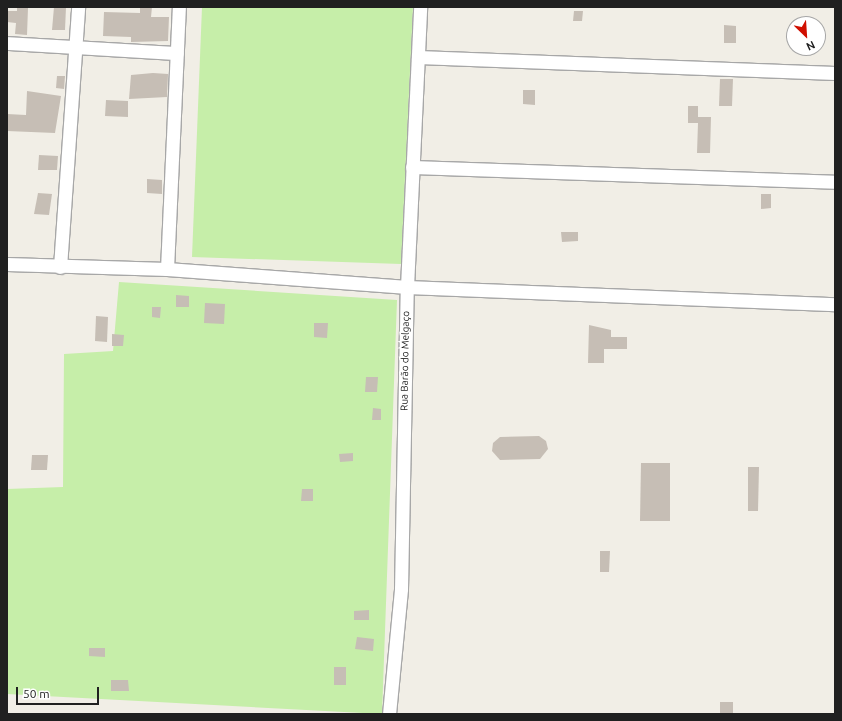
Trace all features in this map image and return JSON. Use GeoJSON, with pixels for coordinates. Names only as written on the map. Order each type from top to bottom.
{"type":"FeatureCollection","features":[{"type":"Feature","properties":{"kind":"street"},"geometry":{"type":"LineString","coordinates":[[60,266],[77,49],[78,7]]}},
{"type":"Feature","properties":{"kind":"street"},"geometry":{"type":"LineString","coordinates":[[167,269],[179,7]]}},
{"type":"Feature","properties":{"kind":"street","name":"Rua Barão do Melgaço"},"geometry":{"type":"LineString","coordinates":[[389,714],[401,589],[407,287],[420,7]]}},
{"type":"Feature","properties":{"kind":"street"},"geometry":{"type":"LineString","coordinates":[[7,43],[77,49],[177,53]]}},
{"type":"Feature","properties":{"kind":"street"},"geometry":{"type":"LineString","coordinates":[[418,57],[835,73]]}},
{"type":"Feature","properties":{"kind":"street"},"geometry":{"type":"LineString","coordinates":[[412,167],[835,182]]}},
{"type":"Feature","properties":{"kind":"street"},"geometry":{"type":"LineString","coordinates":[[7,264],[167,269],[407,287],[835,304]]}},
{"type":"Feature","properties":{"kind":"green space"},"geometry":{"type":"Polygon","coordinates":[[[202,7],[413,7],[401,264],[192,257],[202,7]]]}},
{"type":"Feature","properties":{"kind":"green space"},"geometry":{"type":"Polygon","coordinates":[[[119,282],[397,300],[382,714],[7,694],[7,489],[63,487],[64,354],[113,351],[119,282]]]}},
{"type":"Feature","properties":{"kind":"building"},"geometry":{"type":"Polygon","coordinates":[[[54,7],[66,7],[65,30],[52,30],[54,7]]]}},
{"type":"Feature","properties":{"kind":"building"},"geometry":{"type":"Polygon","coordinates":[[[140,7],[152,7],[151,17],[169,17],[168,41],[131,42],[131,37],[103,36],[104,12],[140,13],[140,7]]]}},
{"type":"Feature","properties":{"kind":"building"},"geometry":{"type":"Polygon","coordinates":[[[17,8],[28,8],[27,35],[15,34],[16,23],[7,22],[7,11],[17,11],[17,8]]]}},
{"type":"Feature","properties":{"kind":"building"},"geometry":{"type":"Polygon","coordinates":[[[574,11],[583,11],[582,21],[573,21],[574,11]]]}},
{"type":"Feature","properties":{"kind":"building"},"geometry":{"type":"Polygon","coordinates":[[[724,25],[736,26],[736,43],[724,43],[724,25]]]}},
{"type":"Feature","properties":{"kind":"building"},"geometry":{"type":"Polygon","coordinates":[[[153,73],[168,74],[167,97],[129,99],[131,75],[153,73]]]}},
{"type":"Feature","properties":{"kind":"building"},"geometry":{"type":"Polygon","coordinates":[[[57,76],[65,76],[64,89],[56,88],[57,76]]]}},
{"type":"Feature","properties":{"kind":"building"},"geometry":{"type":"Polygon","coordinates":[[[720,79],[733,79],[732,106],[719,106],[720,79]]]}},
{"type":"Feature","properties":{"kind":"building"},"geometry":{"type":"Polygon","coordinates":[[[523,90],[535,90],[535,105],[523,104],[523,90]]]}},
{"type":"Feature","properties":{"kind":"building"},"geometry":{"type":"Polygon","coordinates":[[[27,91],[61,96],[55,133],[7,131],[7,114],[26,115],[27,91]]]}},
{"type":"Feature","properties":{"kind":"building"},"geometry":{"type":"Polygon","coordinates":[[[106,100],[128,101],[128,117],[105,116],[106,100]]]}},
{"type":"Feature","properties":{"kind":"building"},"geometry":{"type":"Polygon","coordinates":[[[688,106],[698,106],[698,117],[711,117],[710,153],[697,153],[698,123],[688,123],[688,106]]]}},
{"type":"Feature","properties":{"kind":"building"},"geometry":{"type":"Polygon","coordinates":[[[39,155],[58,156],[57,170],[38,170],[39,155]]]}},
{"type":"Feature","properties":{"kind":"building"},"geometry":{"type":"Polygon","coordinates":[[[147,179],[162,180],[162,194],[147,193],[147,179]]]}},
{"type":"Feature","properties":{"kind":"building"},"geometry":{"type":"Polygon","coordinates":[[[38,193],[52,194],[49,215],[34,214],[38,193]]]}},
{"type":"Feature","properties":{"kind":"building"},"geometry":{"type":"Polygon","coordinates":[[[761,194],[771,194],[771,208],[761,209],[761,194]]]}},
{"type":"Feature","properties":{"kind":"building"},"geometry":{"type":"Polygon","coordinates":[[[561,232],[578,232],[578,241],[562,242],[561,232]]]}},
{"type":"Feature","properties":{"kind":"building"},"geometry":{"type":"Polygon","coordinates":[[[176,295],[189,296],[189,307],[176,307],[176,295]]]}},
{"type":"Feature","properties":{"kind":"building"},"geometry":{"type":"Polygon","coordinates":[[[205,303],[225,304],[224,324],[204,323],[205,303]]]}},
{"type":"Feature","properties":{"kind":"building"},"geometry":{"type":"Polygon","coordinates":[[[152,307],[161,307],[160,318],[152,317],[152,307]]]}},
{"type":"Feature","properties":{"kind":"building"},"geometry":{"type":"Polygon","coordinates":[[[96,316],[108,317],[107,342],[95,341],[96,316]]]}},
{"type":"Feature","properties":{"kind":"building"},"geometry":{"type":"Polygon","coordinates":[[[314,323],[328,323],[327,338],[314,337],[314,323]]]}},
{"type":"Feature","properties":{"kind":"building"},"geometry":{"type":"Polygon","coordinates":[[[589,325],[611,330],[611,337],[627,337],[627,349],[604,349],[604,363],[588,363],[589,325]]]}},
{"type":"Feature","properties":{"kind":"building"},"geometry":{"type":"Polygon","coordinates":[[[112,334],[124,335],[123,346],[112,346],[112,334]]]}},
{"type":"Feature","properties":{"kind":"building"},"geometry":{"type":"Polygon","coordinates":[[[366,377],[378,377],[377,392],[365,392],[366,377]]]}},
{"type":"Feature","properties":{"kind":"building"},"geometry":{"type":"Polygon","coordinates":[[[373,408],[381,409],[381,420],[372,420],[373,408]]]}},
{"type":"Feature","properties":{"kind":"building"},"geometry":{"type":"Polygon","coordinates":[[[539,436],[546,441],[548,449],[540,459],[500,460],[492,451],[493,443],[500,437],[539,436]]]}},
{"type":"Feature","properties":{"kind":"building"},"geometry":{"type":"Polygon","coordinates":[[[353,453],[353,461],[340,462],[339,454],[353,453]]]}},
{"type":"Feature","properties":{"kind":"building"},"geometry":{"type":"Polygon","coordinates":[[[32,455],[48,455],[47,470],[31,470],[32,455]]]}},
{"type":"Feature","properties":{"kind":"building"},"geometry":{"type":"Polygon","coordinates":[[[641,463],[670,463],[670,521],[640,521],[641,463]]]}},
{"type":"Feature","properties":{"kind":"building"},"geometry":{"type":"Polygon","coordinates":[[[748,467],[759,467],[758,511],[748,511],[748,467]]]}},
{"type":"Feature","properties":{"kind":"building"},"geometry":{"type":"Polygon","coordinates":[[[302,489],[313,489],[313,501],[301,501],[302,489]]]}},
{"type":"Feature","properties":{"kind":"building"},"geometry":{"type":"Polygon","coordinates":[[[600,551],[610,551],[609,572],[600,572],[600,551]]]}},
{"type":"Feature","properties":{"kind":"building"},"geometry":{"type":"Polygon","coordinates":[[[369,610],[369,620],[354,620],[354,611],[369,610]]]}},
{"type":"Feature","properties":{"kind":"building"},"geometry":{"type":"Polygon","coordinates":[[[357,637],[374,639],[373,651],[355,649],[357,637]]]}},
{"type":"Feature","properties":{"kind":"building"},"geometry":{"type":"Polygon","coordinates":[[[89,648],[105,648],[105,657],[89,656],[89,648]]]}},
{"type":"Feature","properties":{"kind":"building"},"geometry":{"type":"Polygon","coordinates":[[[334,667],[346,667],[346,685],[334,685],[334,667]]]}},
{"type":"Feature","properties":{"kind":"building"},"geometry":{"type":"Polygon","coordinates":[[[111,680],[128,680],[129,691],[111,691],[111,680]]]}},
{"type":"Feature","properties":{"kind":"building"},"geometry":{"type":"Polygon","coordinates":[[[720,702],[733,702],[733,714],[720,714],[720,702]]]}}]}
